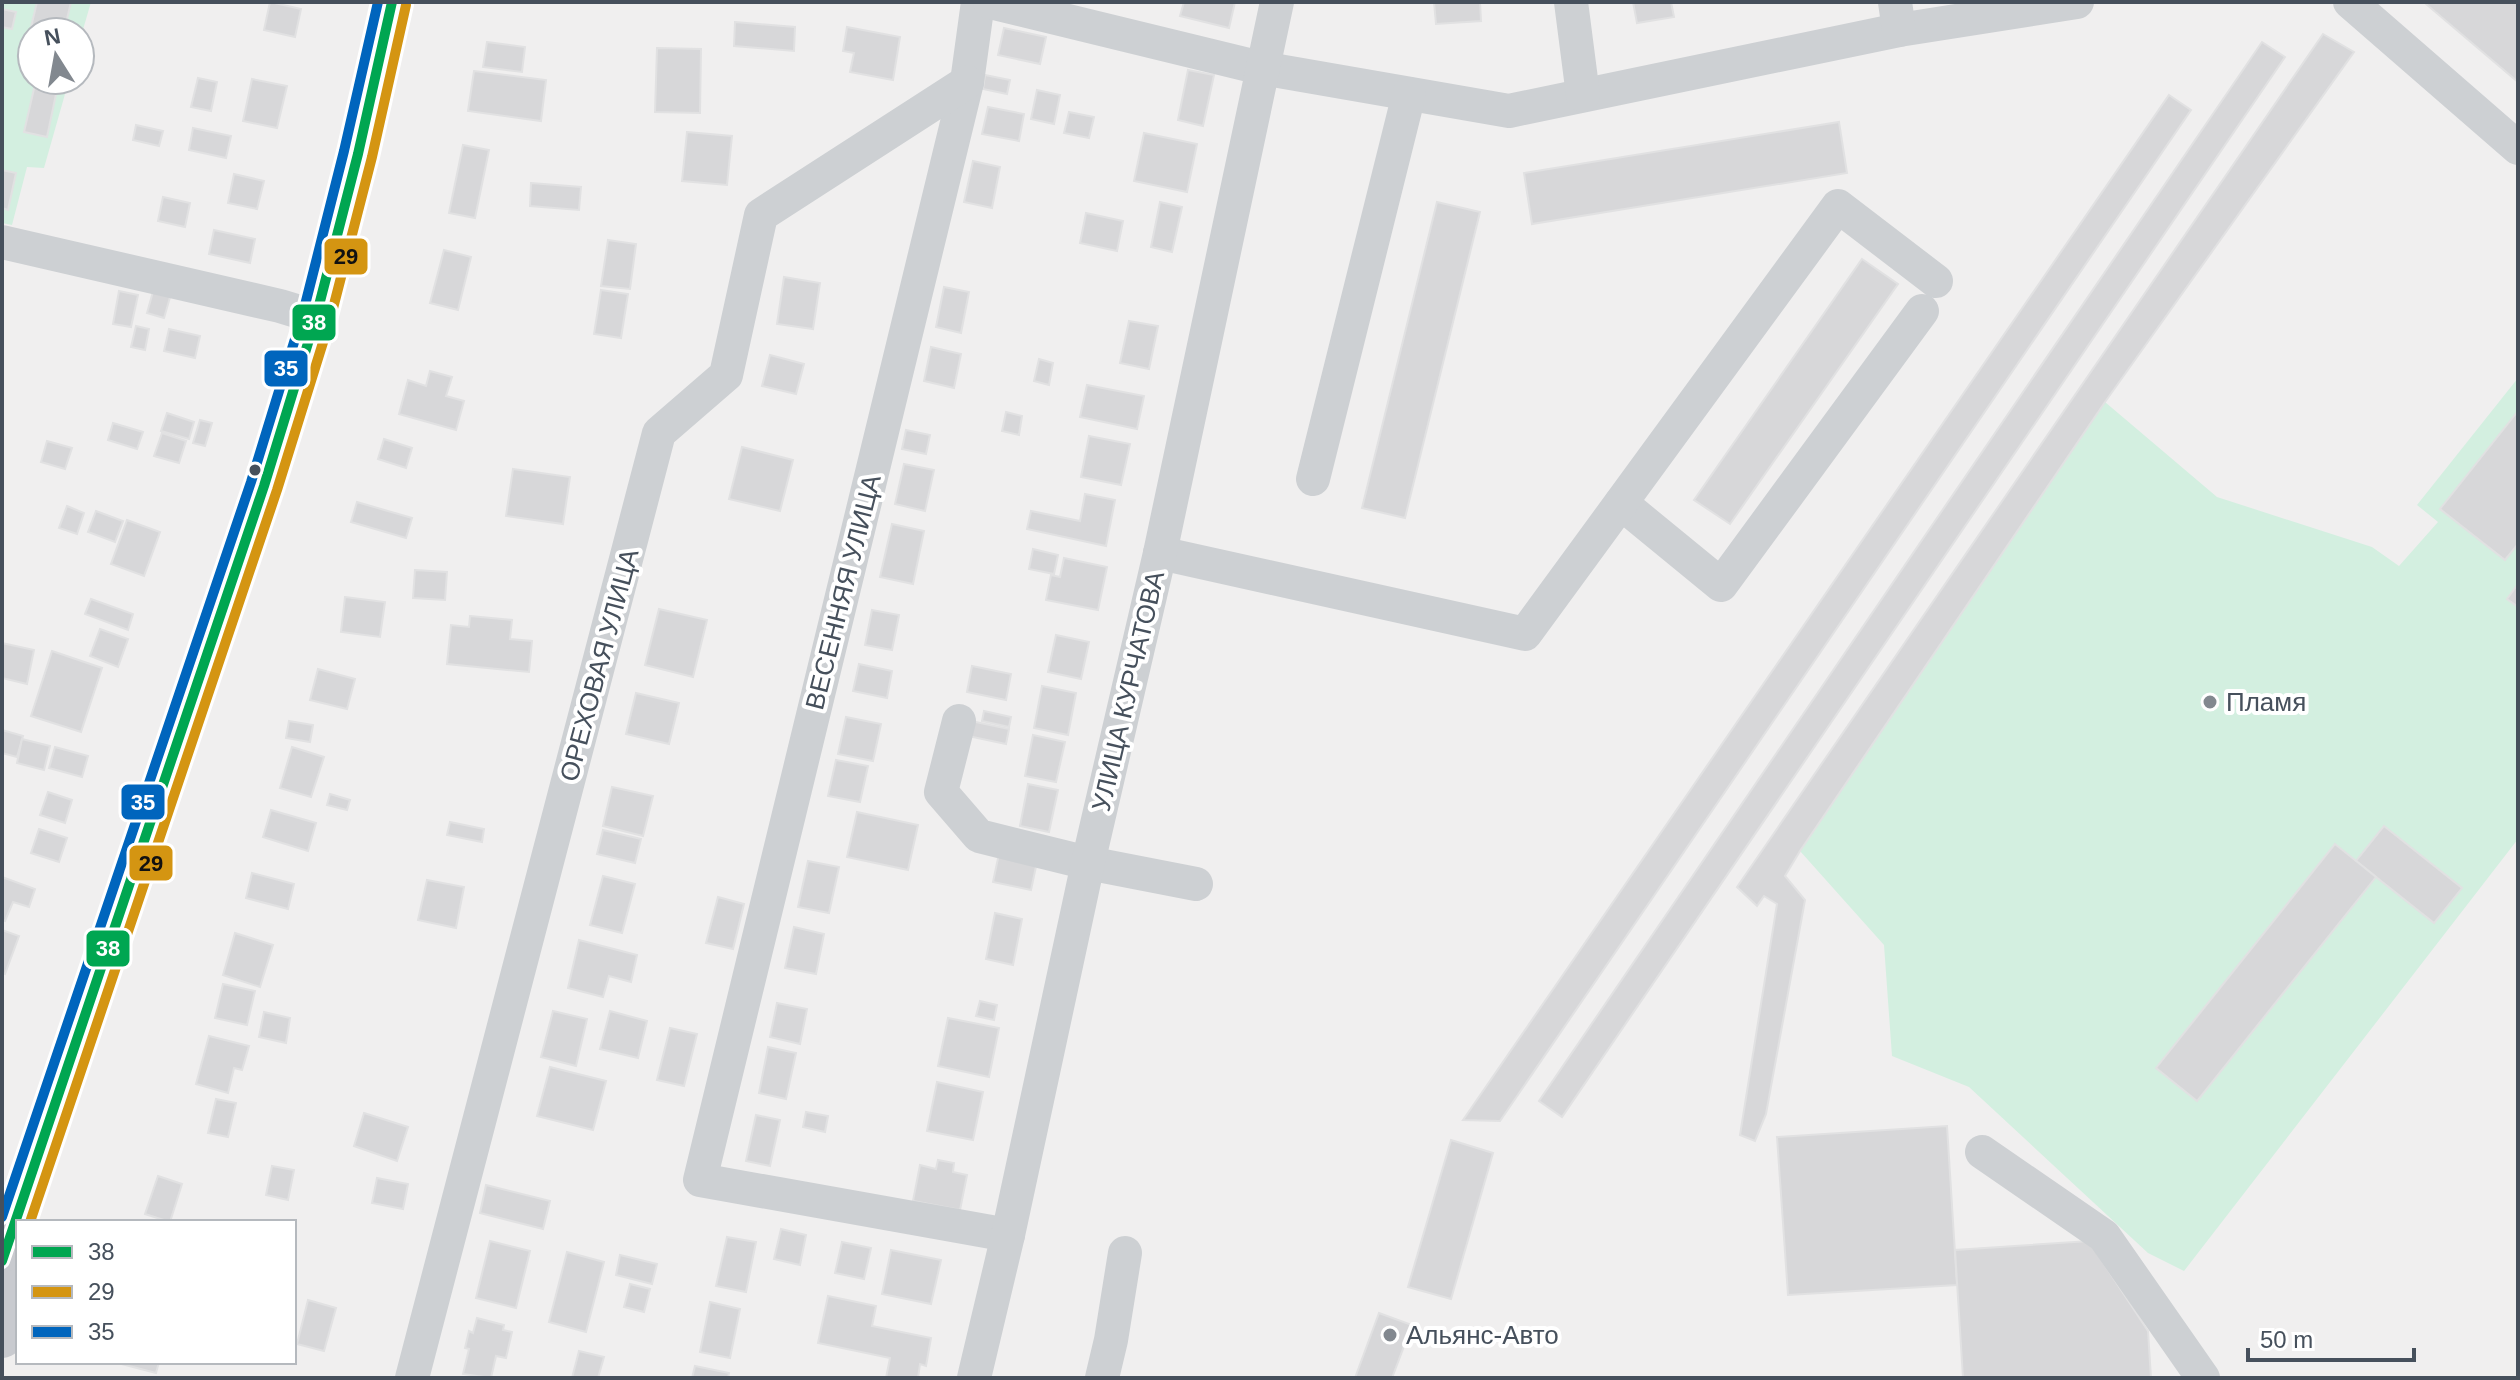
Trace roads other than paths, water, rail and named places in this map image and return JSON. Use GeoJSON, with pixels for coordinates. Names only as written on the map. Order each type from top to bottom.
{"type":"FeatureCollection","features":[{"type":"Feature","properties":{"kind":"main road"},"geometry":{"type":"LineString","coordinates":[[2,1261],[264,486],[316,317],[358,154],[392,2]]}},
{"type":"Feature","properties":{"kind":"main road"},"geometry":{"type":"LineString","coordinates":[[42,1220],[199,759],[340,325],[374,194],[417,2]]}},
{"type":"Feature","properties":{"kind":"main road"},"geometry":{"type":"LineString","coordinates":[[2,1337],[16,1296]]}},
{"type":"Feature","properties":{"kind":"street","name":"ВЕСЕННЯЯ УЛИЦА"},"geometry":{"type":"LineString","coordinates":[[978,2],[967,82],[700,1180],[1008,1235]]}},
{"type":"Feature","properties":{"kind":"street"},"geometry":{"type":"LineString","coordinates":[[990,2],[1261,68],[1509,111],[1897,16],[2077,2]]}},
{"type":"Feature","properties":{"kind":"street","name":"УЛИЦА КУРЧАТОВА"},"geometry":{"type":"LineString","coordinates":[[974,1378],[1160,553],[1277,2]]}},
{"type":"Feature","properties":{"kind":"street"},"geometry":{"type":"LineString","coordinates":[[1571,2],[1583,95]]}},
{"type":"Feature","properties":{"kind":"street"},"geometry":{"type":"LineString","coordinates":[[2350,2],[2518,148]]}},
{"type":"Feature","properties":{"kind":"street","name":"ОРЕХОВАЯ УЛИЦА"},"geometry":{"type":"LineString","coordinates":[[412,1378],[659,433],[726,375],[761,215],[967,82]]}},
{"type":"Feature","properties":{"kind":"street"},"geometry":{"type":"LineString","coordinates":[[1313,479],[1409,94]]}},
{"type":"Feature","properties":{"kind":"street"},"geometry":{"type":"LineString","coordinates":[[1160,553],[1525,634],[1838,206],[1936,281]]}},
{"type":"Feature","properties":{"kind":"street"},"geometry":{"type":"LineString","coordinates":[[2,242],[316,317]]}},
{"type":"Feature","properties":{"kind":"street"},"geometry":{"type":"LineString","coordinates":[[1621,503],[1721,585],[1922,311]]}},
{"type":"Feature","properties":{"kind":"street"},"geometry":{"type":"LineString","coordinates":[[959,721],[941,792],[979,836],[1088,863],[1196,884]]}},
{"type":"Feature","properties":{"kind":"street"},"geometry":{"type":"LineString","coordinates":[[1982,1152],[2104,1236],[2203,1378]]}},
{"type":"Feature","properties":{"kind":"street"},"geometry":{"type":"LineString","coordinates":[[1102,1378],[1125,1253]]}},
{"type":"Feature","properties":{"kind":"place","name":"Пламя"},"geometry":{"type":"Point","coordinates":[2210,702]}},
{"type":"Feature","properties":{"kind":"place","name":"Альянс-Авто"},"geometry":{"type":"Point","coordinates":[1390,1335]}}]}
